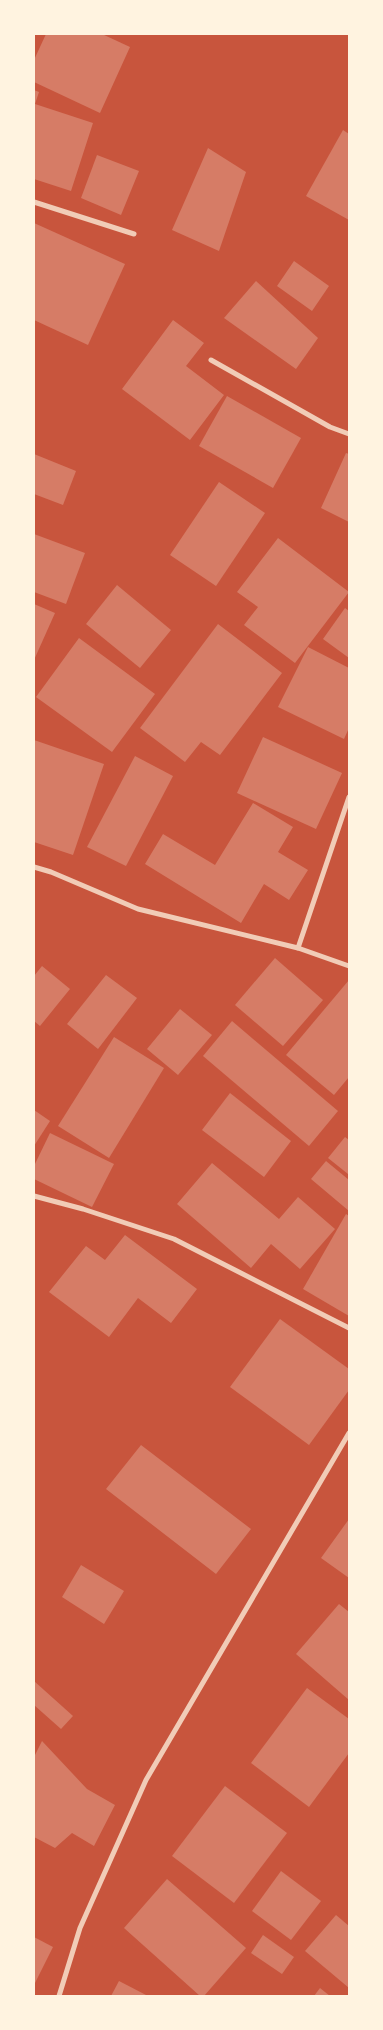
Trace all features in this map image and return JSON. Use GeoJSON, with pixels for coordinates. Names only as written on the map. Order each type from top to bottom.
{"type":"FeatureCollection","features":[{"type":"Feature","properties":{"kind":"street"},"geometry":{"type":"LineString","coordinates":[[34,202],[134,234]]}},
{"type":"Feature","properties":{"kind":"street"},"geometry":{"type":"LineString","coordinates":[[211,360],[330,427],[349,434]]}},
{"type":"Feature","properties":{"kind":"street"},"geometry":{"type":"LineString","coordinates":[[298,948],[349,797]]}},
{"type":"Feature","properties":{"kind":"street"},"geometry":{"type":"LineString","coordinates":[[34,867],[51,872],[138,908],[298,948],[349,966]]}},
{"type":"Feature","properties":{"kind":"street"},"geometry":{"type":"LineString","coordinates":[[34,1196],[83,1209],[174,1239],[349,1328]]}},
{"type":"Feature","properties":{"kind":"street"},"geometry":{"type":"LineString","coordinates":[[58,1996],[80,1928],[146,1780],[349,1433]]}},
{"type":"Feature","properties":{"kind":"building"},"geometry":{"type":"Polygon","coordinates":[[[46,34],[102,34],[130,47],[100,113],[34,82],[34,60],[46,34]]]}},
{"type":"Feature","properties":{"kind":"building"},"geometry":{"type":"Polygon","coordinates":[[[34,90],[39,92],[35,104],[93,123],[71,191],[34,179],[34,90]]]}},
{"type":"Feature","properties":{"kind":"building"},"geometry":{"type":"Polygon","coordinates":[[[343,130],[349,134],[349,220],[306,196],[343,130]]]}},
{"type":"Feature","properties":{"kind":"building"},"geometry":{"type":"Polygon","coordinates":[[[208,148],[246,172],[219,251],[172,230],[208,148]]]}},
{"type":"Feature","properties":{"kind":"building"},"geometry":{"type":"Polygon","coordinates":[[[97,155],[139,171],[121,215],[81,198],[97,155]]]}},
{"type":"Feature","properties":{"kind":"building"},"geometry":{"type":"Polygon","coordinates":[[[34,223],[125,264],[88,345],[34,320],[34,223]]]}},
{"type":"Feature","properties":{"kind":"building"},"geometry":{"type":"Polygon","coordinates":[[[294,261],[329,286],[312,311],[277,286],[294,261]]]}},
{"type":"Feature","properties":{"kind":"building"},"geometry":{"type":"Polygon","coordinates":[[[256,281],[318,338],[296,369],[224,318],[256,281]]]}},
{"type":"Feature","properties":{"kind":"building"},"geometry":{"type":"Polygon","coordinates":[[[173,320],[204,343],[186,366],[224,395],[190,440],[122,389],[173,320]]]}},
{"type":"Feature","properties":{"kind":"building"},"geometry":{"type":"Polygon","coordinates":[[[227,396],[301,438],[273,488],[199,446],[227,396]]]}},
{"type":"Feature","properties":{"kind":"building"},"geometry":{"type":"Polygon","coordinates":[[[346,453],[349,454],[349,522],[321,508],[346,453]]]}},
{"type":"Feature","properties":{"kind":"building"},"geometry":{"type":"Polygon","coordinates":[[[34,454],[76,471],[63,505],[34,494],[34,454]]]}},
{"type":"Feature","properties":{"kind":"building"},"geometry":{"type":"Polygon","coordinates":[[[219,482],[265,513],[216,586],[170,555],[219,482]]]}},
{"type":"Feature","properties":{"kind":"building"},"geometry":{"type":"Polygon","coordinates":[[[34,534],[85,553],[66,604],[34,592],[34,534]]]}},
{"type":"Feature","properties":{"kind":"building"},"geometry":{"type":"Polygon","coordinates":[[[278,538],[349,592],[295,663],[244,625],[258,607],[237,592],[278,538]]]}},
{"type":"Feature","properties":{"kind":"building"},"geometry":{"type":"Polygon","coordinates":[[[117,585],[171,630],[140,668],[86,624],[117,585]]]}},
{"type":"Feature","properties":{"kind":"building"},"geometry":{"type":"Polygon","coordinates":[[[34,604],[55,613],[34,660],[34,604]]]}},
{"type":"Feature","properties":{"kind":"building"},"geometry":{"type":"Polygon","coordinates":[[[345,608],[349,611],[349,658],[323,639],[345,608]]]}},
{"type":"Feature","properties":{"kind":"building"},"geometry":{"type":"Polygon","coordinates":[[[218,624],[282,673],[220,755],[201,742],[185,762],[140,728],[218,624]]]}},
{"type":"Feature","properties":{"kind":"building"},"geometry":{"type":"Polygon","coordinates":[[[79,638],[155,694],[112,752],[36,697],[79,638]]]}},
{"type":"Feature","properties":{"kind":"building"},"geometry":{"type":"Polygon","coordinates":[[[308,647],[349,668],[349,728],[344,739],[278,707],[308,647]]]}},
{"type":"Feature","properties":{"kind":"building"},"geometry":{"type":"Polygon","coordinates":[[[263,737],[342,773],[316,829],[237,793],[263,737]]]}},
{"type":"Feature","properties":{"kind":"building"},"geometry":{"type":"Polygon","coordinates":[[[34,740],[104,764],[73,855],[34,842],[34,740]]]}},
{"type":"Feature","properties":{"kind":"building"},"geometry":{"type":"Polygon","coordinates":[[[135,756],[173,776],[126,866],[87,847],[135,756]]]}},
{"type":"Feature","properties":{"kind":"building"},"geometry":{"type":"Polygon","coordinates":[[[253,803],[293,827],[278,852],[308,870],[289,900],[264,884],[241,923],[145,864],[163,834],[215,865],[253,803]]]}},
{"type":"Feature","properties":{"kind":"building"},"geometry":{"type":"Polygon","coordinates":[[[275,958],[323,1000],[283,1046],[235,1005],[275,958]]]}},
{"type":"Feature","properties":{"kind":"building"},"geometry":{"type":"Polygon","coordinates":[[[42,966],[70,989],[40,1026],[34,1021],[34,976],[42,966]]]}},
{"type":"Feature","properties":{"kind":"building"},"geometry":{"type":"Polygon","coordinates":[[[106,975],[137,998],[98,1049],[67,1024],[106,975]]]}},
{"type":"Feature","properties":{"kind":"building"},"geometry":{"type":"Polygon","coordinates":[[[349,980],[349,1077],[334,1095],[286,1055],[349,980]]]}},
{"type":"Feature","properties":{"kind":"building"},"geometry":{"type":"Polygon","coordinates":[[[180,1009],[212,1035],[178,1075],[147,1049],[180,1009]]]}},
{"type":"Feature","properties":{"kind":"building"},"geometry":{"type":"Polygon","coordinates":[[[232,1021],[338,1111],[309,1146],[203,1056],[232,1021]]]}},
{"type":"Feature","properties":{"kind":"building"},"geometry":{"type":"Polygon","coordinates":[[[114,1037],[164,1068],[109,1158],[58,1126],[114,1037]]]}},
{"type":"Feature","properties":{"kind":"building"},"geometry":{"type":"Polygon","coordinates":[[[230,1093],[291,1141],[264,1177],[202,1130],[230,1093]]]}},
{"type":"Feature","properties":{"kind":"building"},"geometry":{"type":"Polygon","coordinates":[[[34,1110],[50,1121],[34,1146],[34,1110]]]}},
{"type":"Feature","properties":{"kind":"building"},"geometry":{"type":"Polygon","coordinates":[[[50,1133],[114,1164],[92,1207],[34,1179],[34,1166],[50,1133]]]}},
{"type":"Feature","properties":{"kind":"building"},"geometry":{"type":"Polygon","coordinates":[[[345,1137],[349,1140],[348,1174],[328,1158],[345,1137]]]}},
{"type":"Feature","properties":{"kind":"building"},"geometry":{"type":"Polygon","coordinates":[[[326,1161],[349,1180],[349,1211],[311,1179],[326,1161]]]}},
{"type":"Feature","properties":{"kind":"building"},"geometry":{"type":"Polygon","coordinates":[[[212,1163],[279,1219],[298,1197],[335,1229],[300,1269],[271,1244],[251,1268],[177,1204],[212,1163]]]}},
{"type":"Feature","properties":{"kind":"building"},"geometry":{"type":"Polygon","coordinates":[[[346,1214],[349,1216],[349,1316],[303,1289],[346,1214]]]}},
{"type":"Feature","properties":{"kind":"building"},"geometry":{"type":"Polygon","coordinates":[[[125,1235],[197,1289],[171,1323],[138,1298],[109,1337],[49,1292],[86,1246],[105,1260],[125,1235]]]}},
{"type":"Feature","properties":{"kind":"building"},"geometry":{"type":"Polygon","coordinates":[[[280,1319],[349,1369],[349,1390],[309,1445],[230,1387],[280,1319]]]}},
{"type":"Feature","properties":{"kind":"building"},"geometry":{"type":"Polygon","coordinates":[[[141,1445],[251,1529],[216,1574],[106,1489],[141,1445]]]}},
{"type":"Feature","properties":{"kind":"building"},"geometry":{"type":"Polygon","coordinates":[[[349,1519],[349,1578],[321,1558],[349,1519]]]}},
{"type":"Feature","properties":{"kind":"building"},"geometry":{"type":"Polygon","coordinates":[[[81,1565],[124,1591],[104,1624],[62,1597],[81,1565]]]}},
{"type":"Feature","properties":{"kind":"building"},"geometry":{"type":"Polygon","coordinates":[[[339,1604],[349,1612],[349,1700],[296,1654],[339,1604]]]}},
{"type":"Feature","properties":{"kind":"building"},"geometry":{"type":"Polygon","coordinates":[[[34,1681],[73,1716],[61,1729],[34,1705],[34,1681]]]}},
{"type":"Feature","properties":{"kind":"building"},"geometry":{"type":"Polygon","coordinates":[[[307,1688],[349,1719],[349,1753],[309,1807],[251,1763],[307,1688]]]}},
{"type":"Feature","properties":{"kind":"building"},"geometry":{"type":"Polygon","coordinates":[[[42,1741],[87,1789],[115,1805],[94,1846],[72,1833],[55,1848],[34,1837],[34,1757],[42,1741]]]}},
{"type":"Feature","properties":{"kind":"building"},"geometry":{"type":"Polygon","coordinates":[[[225,1786],[287,1833],[234,1903],[172,1856],[225,1786]]]}},
{"type":"Feature","properties":{"kind":"building"},"geometry":{"type":"Polygon","coordinates":[[[281,1871],[321,1901],[291,1940],[252,1911],[281,1871]]]}},
{"type":"Feature","properties":{"kind":"building"},"geometry":{"type":"Polygon","coordinates":[[[167,1879],[246,1948],[204,1996],[200,1996],[124,1928],[167,1879]]]}},
{"type":"Feature","properties":{"kind":"building"},"geometry":{"type":"Polygon","coordinates":[[[336,1915],[349,1926],[349,1988],[305,1951],[336,1915]]]}},
{"type":"Feature","properties":{"kind":"building"},"geometry":{"type":"Polygon","coordinates":[[[263,1935],[294,1957],[282,1974],[251,1953],[263,1935]]]}},
{"type":"Feature","properties":{"kind":"building"},"geometry":{"type":"Polygon","coordinates":[[[34,1937],[53,1947],[34,1985],[34,1937]]]}},
{"type":"Feature","properties":{"kind":"building"},"geometry":{"type":"Polygon","coordinates":[[[119,1981],[148,1996],[111,1996],[119,1981]]]}},
{"type":"Feature","properties":{"kind":"building"},"geometry":{"type":"Polygon","coordinates":[[[320,1988],[330,1996],[314,1996],[320,1988]]]}}]}
